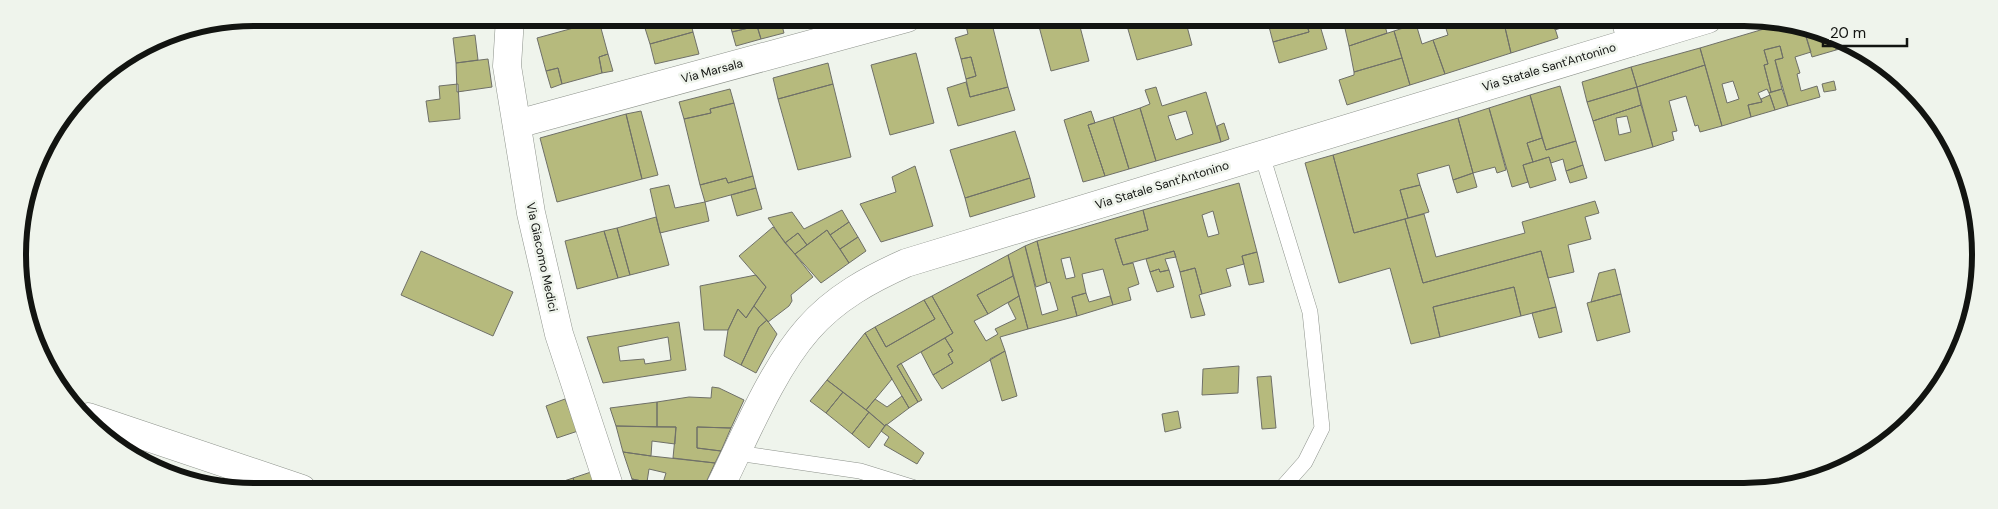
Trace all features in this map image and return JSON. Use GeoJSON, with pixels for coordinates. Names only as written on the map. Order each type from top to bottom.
{"type":"FeatureCollection","features":[{"type":"Feature","properties":{"kind":"street","name":"Via Giacomo Medici"},"geometry":{"type":"LineString","coordinates":[[510,26],[507,66],[531,214],[548,294],[559,334],[608,483]]}},
{"type":"Feature","properties":{"kind":"street","name":"Via Marsala"},"geometry":{"type":"LineString","coordinates":[[517,124],[878,26]]}},
{"type":"Feature","properties":{"kind":"street","name":"Via Statale Sant'Antonino"},"geometry":{"type":"LineString","coordinates":[[723,483],[776,378],[808,329],[842,298],[864,283],[906,263],[1262,155],[1628,31],[1664,26]]}},
{"type":"Feature","properties":{"kind":"street"},"geometry":{"type":"LineString","coordinates":[[98,420],[284,483]]}},
{"type":"Feature","properties":{"kind":"lane"},"geometry":{"type":"LineString","coordinates":[[1262,155],[1310,312],[1322,428],[1305,462],[1287,483]]}},
{"type":"Feature","properties":{"kind":"lane"},"geometry":{"type":"LineString","coordinates":[[737,453],[860,471],[897,483]]}},
{"type":"Feature","properties":{"kind":"building"},"geometry":{"type":"Polygon","coordinates":[[[581,26],[600,26],[608,54],[599,57],[602,73],[562,84],[558,68],[546,71],[537,38],[581,26]]]}},
{"type":"Feature","properties":{"kind":"building"},"geometry":{"type":"Polygon","coordinates":[[[644,26],[692,26],[693,32],[650,44],[644,26]]]}},
{"type":"Feature","properties":{"kind":"building"},"geometry":{"type":"Polygon","coordinates":[[[730,26],[757,26],[732,32],[730,26]]]}},
{"type":"Feature","properties":{"kind":"building"},"geometry":{"type":"Polygon","coordinates":[[[757,26],[782,26],[784,33],[761,39],[757,26]]]}},
{"type":"Feature","properties":{"kind":"building"},"geometry":{"type":"Polygon","coordinates":[[[757,26],[761,39],[736,46],[732,32],[757,26]]]}},
{"type":"Feature","properties":{"kind":"building"},"geometry":{"type":"Polygon","coordinates":[[[966,26],[993,26],[1008,87],[970,97],[966,79],[976,76],[971,57],[961,59],[955,38],[968,34],[966,26]]]}},
{"type":"Feature","properties":{"kind":"building"},"geometry":{"type":"Polygon","coordinates":[[[1039,26],[1080,26],[1089,61],[1051,71],[1039,26]]]}},
{"type":"Feature","properties":{"kind":"building"},"geometry":{"type":"Polygon","coordinates":[[[1127,26],[1187,26],[1192,45],[1137,60],[1127,26]]]}},
{"type":"Feature","properties":{"kind":"building"},"geometry":{"type":"Polygon","coordinates":[[[1269,26],[1307,26],[1309,32],[1273,42],[1269,26]]]}},
{"type":"Feature","properties":{"kind":"building"},"geometry":{"type":"Polygon","coordinates":[[[1307,26],[1320,26],[1327,49],[1279,63],[1273,42],[1309,32],[1307,26]]]}},
{"type":"Feature","properties":{"kind":"building"},"geometry":{"type":"Polygon","coordinates":[[[1344,26],[1385,26],[1387,33],[1349,46],[1344,26]]]}},
{"type":"Feature","properties":{"kind":"building"},"geometry":{"type":"Polygon","coordinates":[[[1417,26],[1422,44],[1433,40],[1445,74],[1410,85],[1394,31],[1417,26]]]}},
{"type":"Feature","properties":{"kind":"building"},"geometry":{"type":"Polygon","coordinates":[[[1445,26],[1505,26],[1511,53],[1445,74],[1433,40],[1448,35],[1445,26]]]}},
{"type":"Feature","properties":{"kind":"building"},"geometry":{"type":"Polygon","coordinates":[[[1505,26],[1554,26],[1558,38],[1511,53],[1505,26]]]}},
{"type":"Feature","properties":{"kind":"building"},"geometry":{"type":"Polygon","coordinates":[[[1554,26],[1567,26],[1555,30],[1554,26]]]}},
{"type":"Feature","properties":{"kind":"building"},"geometry":{"type":"Polygon","coordinates":[[[1768,28],[1806,35],[1811,52],[1795,57],[1800,73],[1797,74],[1801,91],[1817,86],[1820,97],[1788,106],[1775,60],[1783,58],[1780,46],[1764,50],[1768,64],[1764,65],[1771,92],[1769,93],[1767,89],[1758,93],[1762,102],[1748,105],[1751,117],[1722,126],[1700,48],[1768,28]]]}},
{"type":"Feature","properties":{"kind":"building"},"geometry":{"type":"Polygon","coordinates":[[[1394,31],[1402,58],[1354,72],[1349,46],[1394,31]]]}},
{"type":"Feature","properties":{"kind":"building"},"geometry":{"type":"Polygon","coordinates":[[[693,32],[699,54],[655,64],[650,44],[693,32]]]}},
{"type":"Feature","properties":{"kind":"building"},"geometry":{"type":"Polygon","coordinates":[[[475,35],[478,60],[456,63],[453,38],[475,35]]]}},
{"type":"Feature","properties":{"kind":"building"},"geometry":{"type":"Polygon","coordinates":[[[1805,35],[1836,46],[1836,50],[1812,57],[1805,35]]]}},
{"type":"Feature","properties":{"kind":"building"},"geometry":{"type":"Polygon","coordinates":[[[1780,46],[1783,58],[1775,60],[1782,89],[1771,92],[1764,65],[1768,64],[1764,50],[1780,46]]]}},
{"type":"Feature","properties":{"kind":"building"},"geometry":{"type":"Polygon","coordinates":[[[1700,48],[1705,65],[1637,87],[1631,67],[1700,48]]]}},
{"type":"Feature","properties":{"kind":"building"},"geometry":{"type":"Polygon","coordinates":[[[916,53],[934,123],[890,135],[871,65],[916,53]]]}},
{"type":"Feature","properties":{"kind":"building"},"geometry":{"type":"Polygon","coordinates":[[[608,54],[613,71],[602,73],[599,57],[608,54]]]}},
{"type":"Feature","properties":{"kind":"building"},"geometry":{"type":"Polygon","coordinates":[[[971,57],[976,76],[966,79],[961,59],[971,57]]]}},
{"type":"Feature","properties":{"kind":"building"},"geometry":{"type":"Polygon","coordinates":[[[1402,58],[1410,85],[1347,105],[1339,80],[1354,75],[1354,72],[1402,58]]]}},
{"type":"Feature","properties":{"kind":"building"},"geometry":{"type":"Polygon","coordinates":[[[488,59],[492,87],[457,92],[456,63],[488,59]]]}},
{"type":"Feature","properties":{"kind":"building"},"geometry":{"type":"Polygon","coordinates":[[[828,63],[833,84],[778,99],[773,78],[828,63]]]}},
{"type":"Feature","properties":{"kind":"building"},"geometry":{"type":"Polygon","coordinates":[[[1705,65],[1722,126],[1700,132],[1698,125],[1695,126],[1686,96],[1669,101],[1677,131],[1672,132],[1674,140],[1653,147],[1637,87],[1705,65]]]}},
{"type":"Feature","properties":{"kind":"building"},"geometry":{"type":"Polygon","coordinates":[[[1631,67],[1637,87],[1587,102],[1582,82],[1631,67]]]}},
{"type":"Feature","properties":{"kind":"building"},"geometry":{"type":"Polygon","coordinates":[[[558,68],[562,84],[551,88],[546,71],[558,68]]]}},
{"type":"Feature","properties":{"kind":"building"},"geometry":{"type":"Polygon","coordinates":[[[1733,81],[1739,99],[1727,103],[1722,84],[1733,81]]]}},
{"type":"Feature","properties":{"kind":"building"},"geometry":{"type":"Polygon","coordinates":[[[1834,81],[1836,90],[1824,92],[1822,84],[1834,81]]]}},
{"type":"Feature","properties":{"kind":"building"},"geometry":{"type":"Polygon","coordinates":[[[966,82],[970,97],[1008,87],[1015,110],[958,126],[947,88],[966,82]]]}},
{"type":"Feature","properties":{"kind":"building"},"geometry":{"type":"Polygon","coordinates":[[[458,84],[460,119],[429,122],[426,101],[440,99],[439,86],[458,84]]]}},
{"type":"Feature","properties":{"kind":"building"},"geometry":{"type":"Polygon","coordinates":[[[833,84],[851,157],[798,170],[778,99],[833,84]]]}},
{"type":"Feature","properties":{"kind":"building"},"geometry":{"type":"Polygon","coordinates":[[[1560,86],[1576,141],[1546,150],[1530,95],[1560,86]]]}},
{"type":"Feature","properties":{"kind":"building"},"geometry":{"type":"Polygon","coordinates":[[[1156,87],[1162,106],[1206,92],[1221,142],[1156,161],[1140,108],[1150,104],[1145,90],[1156,87]]]}},
{"type":"Feature","properties":{"kind":"building"},"geometry":{"type":"Polygon","coordinates":[[[1637,87],[1641,105],[1593,121],[1587,102],[1637,87]]]}},
{"type":"Feature","properties":{"kind":"building"},"geometry":{"type":"Polygon","coordinates":[[[730,89],[734,103],[710,109],[711,113],[684,119],[679,102],[730,89]]]}},
{"type":"Feature","properties":{"kind":"building"},"geometry":{"type":"Polygon","coordinates":[[[1782,89],[1788,106],[1775,110],[1769,93],[1782,89]]]}},
{"type":"Feature","properties":{"kind":"building"},"geometry":{"type":"Polygon","coordinates":[[[1530,95],[1542,138],[1527,143],[1533,162],[1523,165],[1528,182],[1512,187],[1489,108],[1530,95]]]}},
{"type":"Feature","properties":{"kind":"building"},"geometry":{"type":"Polygon","coordinates":[[[1770,95],[1775,110],[1751,117],[1748,105],[1762,102],[1761,99],[1770,95]]]}},
{"type":"Feature","properties":{"kind":"building"},"geometry":{"type":"Polygon","coordinates":[[[734,103],[753,176],[728,183],[726,178],[700,185],[684,119],[711,113],[710,109],[734,103]]]}},
{"type":"Feature","properties":{"kind":"building"},"geometry":{"type":"Polygon","coordinates":[[[1641,105],[1653,147],[1605,161],[1593,121],[1641,105]],[[1627,116],[1616,118],[1619,135],[1631,132],[1627,116]]]}},
{"type":"Feature","properties":{"kind":"building"},"geometry":{"type":"Polygon","coordinates":[[[1140,108],[1156,161],[1129,169],[1113,117],[1140,108]]]}},
{"type":"Feature","properties":{"kind":"building"},"geometry":{"type":"Polygon","coordinates":[[[1489,108],[1506,170],[1497,173],[1495,167],[1473,173],[1458,118],[1489,108]]]}},
{"type":"Feature","properties":{"kind":"building"},"geometry":{"type":"Polygon","coordinates":[[[641,111],[658,175],[642,179],[626,114],[641,111]]]}},
{"type":"Feature","properties":{"kind":"building"},"geometry":{"type":"Polygon","coordinates":[[[1091,111],[1095,123],[1088,125],[1105,176],[1083,182],[1064,120],[1091,111]]]}},
{"type":"Feature","properties":{"kind":"building"},"geometry":{"type":"Polygon","coordinates":[[[1186,111],[1193,134],[1176,140],[1168,116],[1186,111]]]}},
{"type":"Feature","properties":{"kind":"building"},"geometry":{"type":"Polygon","coordinates":[[[626,114],[642,179],[557,202],[540,138],[626,114]]]}},
{"type":"Feature","properties":{"kind":"building"},"geometry":{"type":"Polygon","coordinates":[[[1113,117],[1129,169],[1105,176],[1088,125],[1113,117]]]}},
{"type":"Feature","properties":{"kind":"building"},"geometry":{"type":"Polygon","coordinates":[[[1458,118],[1473,173],[1453,180],[1449,165],[1417,174],[1420,185],[1400,190],[1408,218],[1354,233],[1333,155],[1458,118]]]}},
{"type":"Feature","properties":{"kind":"building"},"geometry":{"type":"Polygon","coordinates":[[[1224,123],[1229,139],[1221,142],[1217,126],[1224,123]]]}},
{"type":"Feature","properties":{"kind":"building"},"geometry":{"type":"Polygon","coordinates":[[[1015,131],[1030,178],[965,198],[950,150],[1015,131]]]}},
{"type":"Feature","properties":{"kind":"building"},"geometry":{"type":"Polygon","coordinates":[[[1542,138],[1546,150],[1576,141],[1583,165],[1566,171],[1563,159],[1551,163],[1549,157],[1533,162],[1527,143],[1542,138]]]}},
{"type":"Feature","properties":{"kind":"building"},"geometry":{"type":"Polygon","coordinates":[[[1333,155],[1354,233],[1405,219],[1423,283],[1541,251],[1556,307],[1521,316],[1514,287],[1433,307],[1440,337],[1411,344],[1390,268],[1339,283],[1305,163],[1333,155]]]}},
{"type":"Feature","properties":{"kind":"building"},"geometry":{"type":"Polygon","coordinates":[[[1549,157],[1556,180],[1530,188],[1523,165],[1549,157]]]}},
{"type":"Feature","properties":{"kind":"building"},"geometry":{"type":"Polygon","coordinates":[[[1583,165],[1587,178],[1570,183],[1566,171],[1583,165]]]}},
{"type":"Feature","properties":{"kind":"building"},"geometry":{"type":"Polygon","coordinates":[[[915,166],[933,226],[881,242],[860,204],[896,192],[892,177],[915,166]]]}},
{"type":"Feature","properties":{"kind":"building"},"geometry":{"type":"Polygon","coordinates":[[[1473,173],[1477,187],[1457,193],[1453,180],[1473,173]]]}},
{"type":"Feature","properties":{"kind":"building"},"geometry":{"type":"Polygon","coordinates":[[[753,176],[756,188],[705,202],[700,185],[726,178],[728,183],[753,176]]]}},
{"type":"Feature","properties":{"kind":"building"},"geometry":{"type":"Polygon","coordinates":[[[1030,178],[1035,197],[970,217],[965,198],[1030,178]]]}},
{"type":"Feature","properties":{"kind":"building"},"geometry":{"type":"Polygon","coordinates":[[[1239,183],[1257,252],[1242,256],[1244,264],[1226,269],[1231,286],[1202,294],[1195,268],[1180,272],[1174,251],[1123,265],[1115,239],[1148,230],[1143,210],[1239,183]]]}},
{"type":"Feature","properties":{"kind":"building"},"geometry":{"type":"Polygon","coordinates":[[[669,185],[675,208],[705,202],[709,221],[660,233],[650,189],[669,185]]]}},
{"type":"Feature","properties":{"kind":"building"},"geometry":{"type":"Polygon","coordinates":[[[1420,185],[1429,212],[1408,218],[1400,190],[1420,185]]]}},
{"type":"Feature","properties":{"kind":"building"},"geometry":{"type":"Polygon","coordinates":[[[756,188],[762,209],[737,216],[731,195],[756,188]]]}},
{"type":"Feature","properties":{"kind":"building"},"geometry":{"type":"Polygon","coordinates":[[[1595,201],[1599,213],[1585,217],[1591,239],[1568,245],[1574,272],[1548,278],[1541,251],[1423,283],[1405,219],[1424,214],[1436,257],[1525,233],[1522,222],[1595,201]]]}},
{"type":"Feature","properties":{"kind":"building"},"geometry":{"type":"Polygon","coordinates":[[[842,210],[849,222],[830,235],[827,230],[807,245],[798,233],[785,243],[768,218],[792,212],[804,229],[842,210]]]}},
{"type":"Feature","properties":{"kind":"building"},"geometry":{"type":"Polygon","coordinates":[[[1143,210],[1148,230],[1115,239],[1123,265],[1133,263],[1139,284],[1128,288],[1131,300],[1113,305],[1103,269],[1082,274],[1086,293],[1072,297],[1077,316],[1028,329],[1008,255],[1025,246],[1042,315],[1058,310],[1050,282],[1047,283],[1037,241],[1143,210]]]}},
{"type":"Feature","properties":{"kind":"building"},"geometry":{"type":"Polygon","coordinates":[[[1213,211],[1219,234],[1208,237],[1202,215],[1213,211]]]}},
{"type":"Feature","properties":{"kind":"building"},"geometry":{"type":"Polygon","coordinates":[[[656,217],[669,265],[630,275],[617,228],[656,217]]]}},
{"type":"Feature","properties":{"kind":"building"},"geometry":{"type":"Polygon","coordinates":[[[849,222],[858,237],[840,249],[830,235],[849,222]]]}},
{"type":"Feature","properties":{"kind":"building"},"geometry":{"type":"Polygon","coordinates":[[[773,227],[813,277],[791,295],[792,301],[789,306],[768,322],[754,306],[766,287],[739,256],[773,227]]]}},
{"type":"Feature","properties":{"kind":"building"},"geometry":{"type":"Polygon","coordinates":[[[617,228],[630,275],[618,278],[604,231],[617,228]]]}},
{"type":"Feature","properties":{"kind":"building"},"geometry":{"type":"Polygon","coordinates":[[[827,230],[849,263],[821,283],[795,254],[827,230]]]}},
{"type":"Feature","properties":{"kind":"building"},"geometry":{"type":"Polygon","coordinates":[[[604,231],[618,278],[577,289],[565,241],[604,231]]]}},
{"type":"Feature","properties":{"kind":"building"},"geometry":{"type":"Polygon","coordinates":[[[798,233],[807,245],[795,254],[785,243],[798,233]]]}},
{"type":"Feature","properties":{"kind":"building"},"geometry":{"type":"Polygon","coordinates":[[[858,237],[866,251],[849,263],[840,249],[858,237]]]}},
{"type":"Feature","properties":{"kind":"building"},"geometry":{"type":"Polygon","coordinates":[[[1037,241],[1047,283],[1036,287],[1025,246],[1037,241]]]}},
{"type":"Feature","properties":{"kind":"building"},"geometry":{"type":"Polygon","coordinates":[[[421,251],[513,292],[493,336],[401,295],[421,251]]]}},
{"type":"Feature","properties":{"kind":"building"},"geometry":{"type":"Polygon","coordinates":[[[1174,251],[1176,257],[1165,259],[1169,270],[1160,272],[1159,269],[1150,272],[1146,259],[1174,251]]]}},
{"type":"Feature","properties":{"kind":"building"},"geometry":{"type":"Polygon","coordinates":[[[1257,252],[1264,282],[1249,285],[1242,256],[1257,252]]]}},
{"type":"Feature","properties":{"kind":"building"},"geometry":{"type":"Polygon","coordinates":[[[1008,255],[1013,276],[977,295],[988,314],[974,321],[986,341],[998,334],[995,329],[1016,319],[1008,303],[1019,296],[1028,329],[1000,337],[1005,351],[942,389],[933,375],[953,363],[948,354],[953,351],[945,338],[953,333],[932,296],[1008,255]]]}},
{"type":"Feature","properties":{"kind":"building"},"geometry":{"type":"Polygon","coordinates":[[[1070,257],[1075,277],[1066,279],[1061,259],[1070,257]]]}},
{"type":"Feature","properties":{"kind":"building"},"geometry":{"type":"Polygon","coordinates":[[[1195,268],[1202,294],[1199,295],[1205,315],[1191,318],[1180,272],[1195,268]]]}},
{"type":"Feature","properties":{"kind":"building"},"geometry":{"type":"Polygon","coordinates":[[[1159,269],[1160,272],[1169,270],[1174,287],[1157,292],[1150,272],[1159,269]]]}},
{"type":"Feature","properties":{"kind":"building"},"geometry":{"type":"Polygon","coordinates":[[[1615,269],[1621,294],[1591,302],[1599,273],[1615,269]]]}},
{"type":"Feature","properties":{"kind":"building"},"geometry":{"type":"Polygon","coordinates":[[[756,275],[766,287],[746,318],[738,309],[728,330],[704,330],[700,286],[756,275]]]}},
{"type":"Feature","properties":{"kind":"building"},"geometry":{"type":"Polygon","coordinates":[[[1013,276],[1019,296],[988,314],[977,295],[1013,276]]]}},
{"type":"Feature","properties":{"kind":"building"},"geometry":{"type":"Polygon","coordinates":[[[1514,287],[1521,316],[1440,337],[1433,307],[1514,287]]]}},
{"type":"Feature","properties":{"kind":"building"},"geometry":{"type":"Polygon","coordinates":[[[1086,293],[1089,302],[1110,296],[1113,305],[1077,316],[1072,297],[1086,293]]]}},
{"type":"Feature","properties":{"kind":"building"},"geometry":{"type":"Polygon","coordinates":[[[1621,294],[1630,332],[1597,341],[1587,303],[1621,294]]]}},
{"type":"Feature","properties":{"kind":"building"},"geometry":{"type":"Polygon","coordinates":[[[932,296],[953,333],[897,366],[918,402],[909,408],[865,333],[875,327],[886,347],[935,319],[924,300],[932,296]]]}},
{"type":"Feature","properties":{"kind":"building"},"geometry":{"type":"Polygon","coordinates":[[[924,300],[935,319],[886,347],[875,327],[924,300]]]}},
{"type":"Feature","properties":{"kind":"building"},"geometry":{"type":"Polygon","coordinates":[[[754,306],[767,320],[759,327],[741,365],[724,356],[728,330],[738,309],[746,318],[754,306]]]}},
{"type":"Feature","properties":{"kind":"building"},"geometry":{"type":"Polygon","coordinates":[[[1556,307],[1562,332],[1539,338],[1532,313],[1556,307]]]}},
{"type":"Feature","properties":{"kind":"building"},"geometry":{"type":"Polygon","coordinates":[[[767,320],[777,334],[756,373],[741,365],[759,327],[767,320]]]}},
{"type":"Feature","properties":{"kind":"building"},"geometry":{"type":"Polygon","coordinates":[[[679,322],[686,370],[603,383],[587,337],[679,322]]]}},
{"type":"Feature","properties":{"kind":"building"},"geometry":{"type":"Polygon","coordinates":[[[865,333],[892,379],[866,410],[827,380],[865,333]]]}},
{"type":"Feature","properties":{"kind":"building"},"geometry":{"type":"Polygon","coordinates":[[[668,337],[671,360],[645,364],[644,359],[620,361],[618,347],[668,337]]]}},
{"type":"Feature","properties":{"kind":"building"},"geometry":{"type":"Polygon","coordinates":[[[945,338],[953,351],[948,354],[953,363],[933,375],[921,352],[945,338]]]}},
{"type":"Feature","properties":{"kind":"building"},"geometry":{"type":"Polygon","coordinates":[[[1005,351],[1017,396],[1002,401],[990,359],[1005,351]]]}},
{"type":"Feature","properties":{"kind":"building"},"geometry":{"type":"Polygon","coordinates":[[[901,363],[922,400],[918,402],[897,366],[901,363]]]}},
{"type":"Feature","properties":{"kind":"building"},"geometry":{"type":"Polygon","coordinates":[[[1239,366],[1238,393],[1202,395],[1203,369],[1239,366]]]}},
{"type":"Feature","properties":{"kind":"building"},"geometry":{"type":"Polygon","coordinates":[[[1271,376],[1276,428],[1262,429],[1257,377],[1271,376]]]}},
{"type":"Feature","properties":{"kind":"building"},"geometry":{"type":"Polygon","coordinates":[[[827,380],[843,392],[826,413],[810,401],[827,380]]]}},
{"type":"Feature","properties":{"kind":"building"},"geometry":{"type":"Polygon","coordinates":[[[712,387],[719,388],[744,400],[731,428],[697,427],[697,448],[721,451],[715,463],[673,458],[676,427],[657,427],[657,402],[689,397],[711,398],[712,387]]]}},
{"type":"Feature","properties":{"kind":"building"},"geometry":{"type":"Polygon","coordinates":[[[843,392],[869,412],[852,434],[826,413],[843,392]]]}},
{"type":"Feature","properties":{"kind":"building"},"geometry":{"type":"Polygon","coordinates":[[[902,396],[909,408],[885,426],[866,410],[875,399],[887,407],[902,396]]]}},
{"type":"Feature","properties":{"kind":"building"},"geometry":{"type":"Polygon","coordinates":[[[565,399],[578,431],[557,438],[546,406],[565,399]]]}},
{"type":"Feature","properties":{"kind":"building"},"geometry":{"type":"Polygon","coordinates":[[[657,402],[657,427],[616,426],[610,408],[657,402]]]}},
{"type":"Feature","properties":{"kind":"building"},"geometry":{"type":"Polygon","coordinates":[[[1178,411],[1181,428],[1165,432],[1162,414],[1178,411]]]}},
{"type":"Feature","properties":{"kind":"building"},"geometry":{"type":"Polygon","coordinates":[[[869,412],[885,426],[869,448],[852,434],[869,412]]]}},
{"type":"Feature","properties":{"kind":"building"},"geometry":{"type":"Polygon","coordinates":[[[886,424],[924,453],[917,464],[884,445],[889,437],[881,431],[886,424]]]}},
{"type":"Feature","properties":{"kind":"building"},"geometry":{"type":"Polygon","coordinates":[[[616,426],[676,427],[675,444],[652,441],[651,456],[623,452],[616,426]]]}},
{"type":"Feature","properties":{"kind":"building"},"geometry":{"type":"Polygon","coordinates":[[[697,427],[731,428],[721,451],[697,448],[697,427]]]}},
{"type":"Feature","properties":{"kind":"building"},"geometry":{"type":"Polygon","coordinates":[[[623,452],[715,463],[706,483],[663,483],[666,473],[649,469],[647,482],[632,479],[623,452]]]}},
{"type":"Feature","properties":{"kind":"building"},"geometry":{"type":"Polygon","coordinates":[[[591,472],[595,483],[575,483],[573,478],[591,472]]]}},
{"type":"Feature","properties":{"kind":"building"},"geometry":{"type":"Polygon","coordinates":[[[573,478],[575,483],[558,483],[573,478]]]}},
{"type":"Feature","properties":{"kind":"building"},"geometry":{"type":"Polygon","coordinates":[[[632,479],[647,482],[647,483],[633,483],[632,479]]]}}]}
